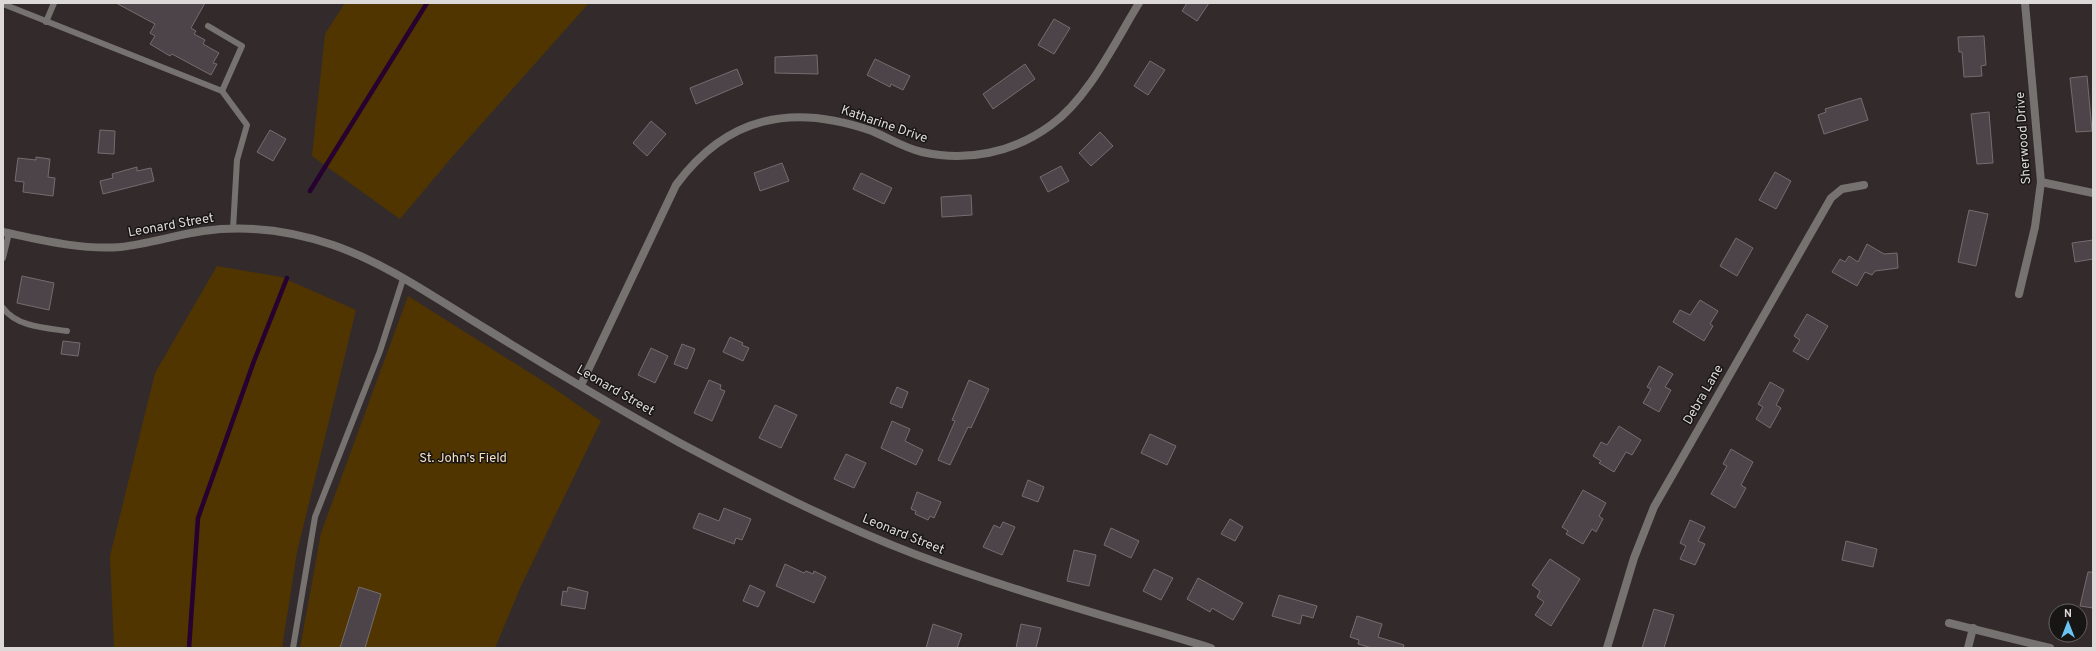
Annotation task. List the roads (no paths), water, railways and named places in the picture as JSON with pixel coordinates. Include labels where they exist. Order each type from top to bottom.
[{"type":"street","name":"Katharine Drive","points":[[581,385],[676,185],[700,157],[723,139],[742,128],[763,121],[785,117],[807,117],[852,125],[920,152],[944,156],[969,156],[992,153],[1013,147],[1052,125],[1083,94],[1139,3]]},
{"type":"street","name":"Sherwood Drive","points":[[2019,294],[2035,227],[2041,182],[2025,3]]},
{"type":"street","points":[[2041,182],[2093,193]]},
{"type":"street","name":"Debra Lane","points":[[1607,648],[1636,551],[1654,506],[1831,198],[1842,189],[1864,185]]},
{"type":"street","name":"Leonard Street","points":[[6,232],[60,243],[106,248],[152,242],[203,231],[233,229],[273,231],[318,241],[355,254],[403,279],[581,385],[717,462],[809,508],[878,539],[957,569],[1211,648]]},
{"type":"street","points":[[1949,623],[2050,648]]},
{"type":"street","points":[[1968,648],[1973,628]]},
{"type":"lane","points":[[46,22],[54,3]]},
{"type":"lane","points":[[3,4],[222,91],[247,125],[237,160],[233,229]]},
{"type":"lane","points":[[208,26],[242,46],[222,91]]},
{"type":"lane","points":[[3,258],[6,232]]},
{"type":"lane","points":[[293,648],[315,517],[380,351],[403,279]]},
{"type":"lane","points":[[3,308],[9,315],[21,322],[67,331]]},
{"type":"waterway","points":[[310,191],[427,3]]},
{"type":"waterway","points":[[189,648],[198,518],[254,361],[287,278]]},
{"type":"park label","name":"St. John's Field","points":[[463,459]]}]
